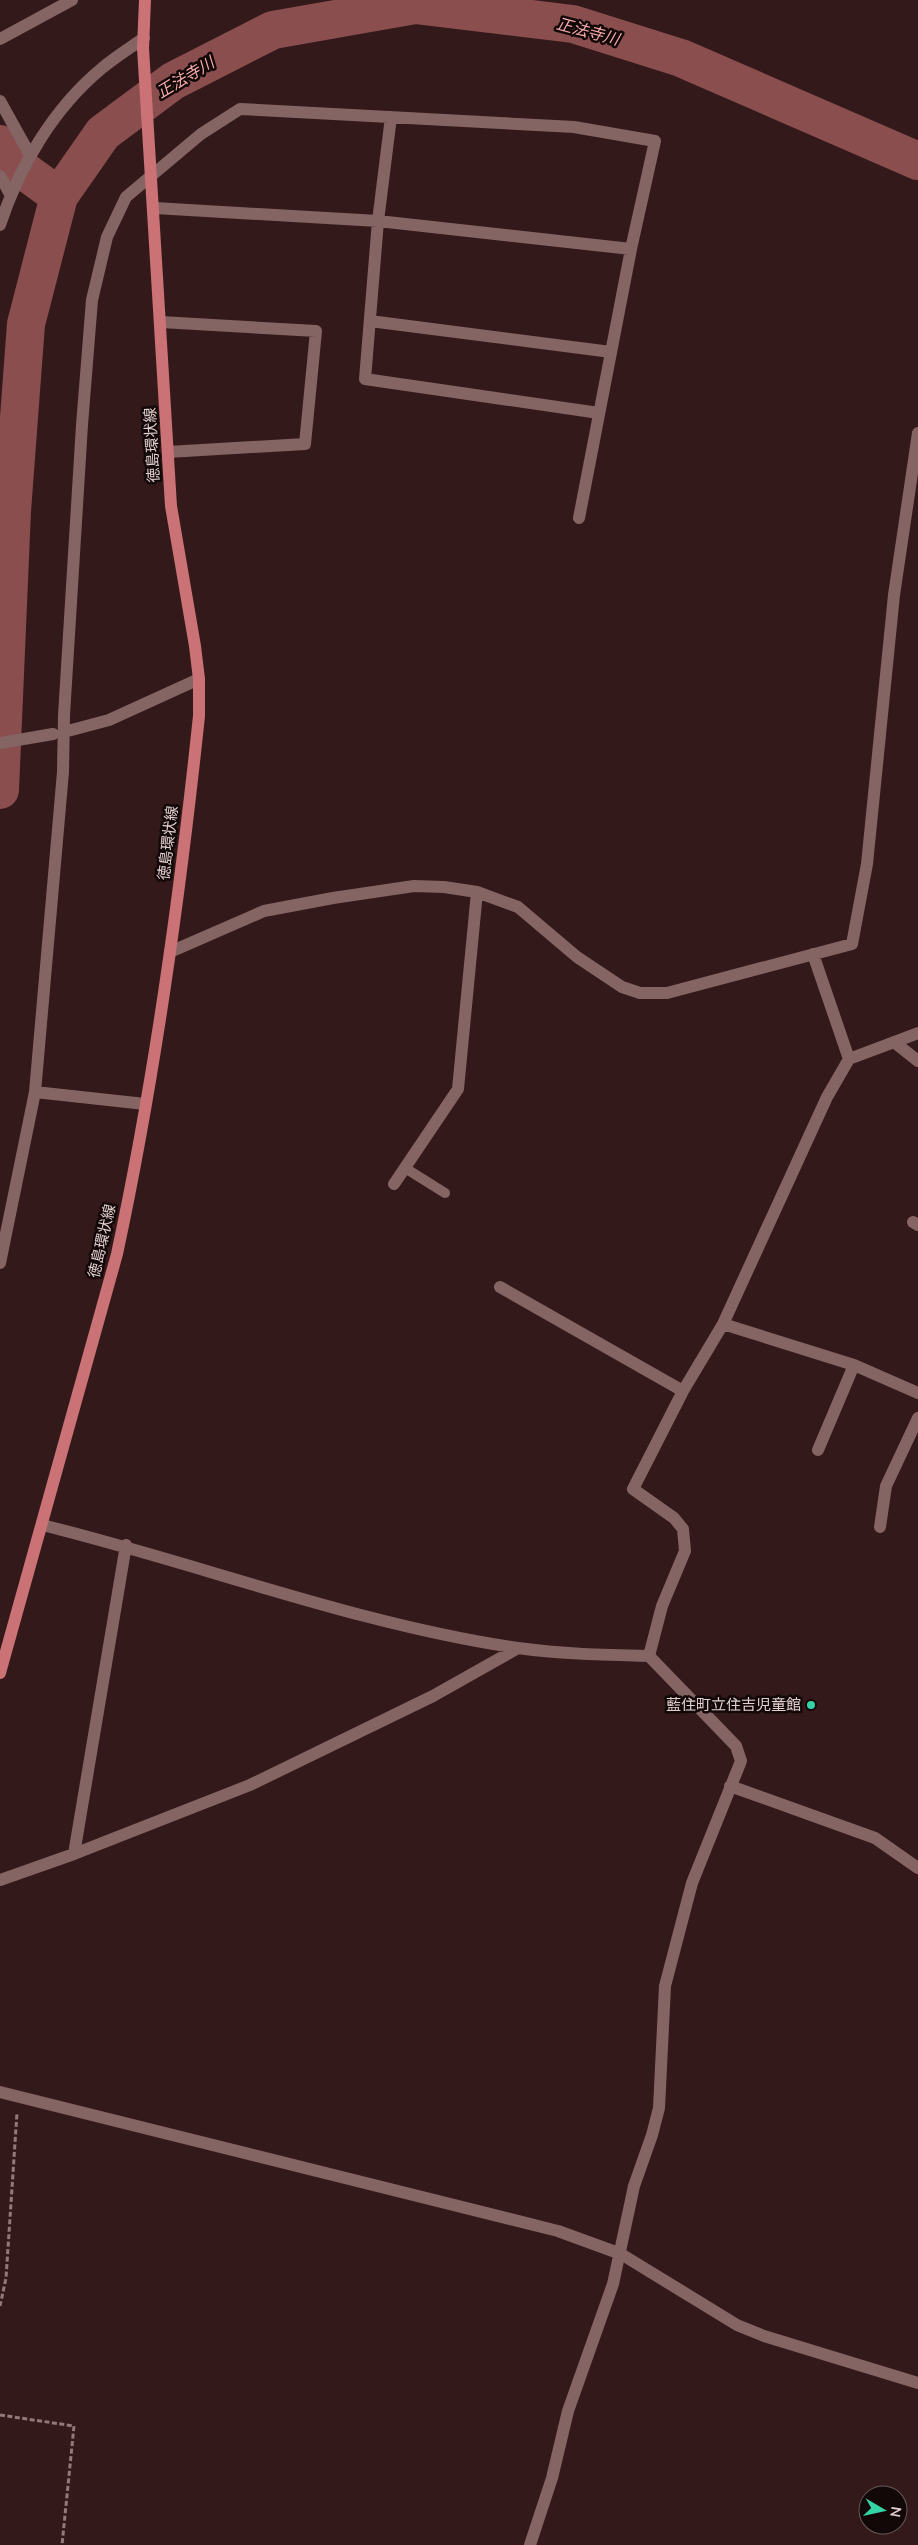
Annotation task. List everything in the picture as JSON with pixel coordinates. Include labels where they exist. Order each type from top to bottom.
[{"type":"main road","name":"徳島環状線","points":[[0,1673],[117,1254],[145,1104],[170,952],[198,726],[199,678],[171,506],[144,43],[145,0]]},
{"type":"street","points":[[0,39],[72,0]]},
{"type":"street","points":[[0,225],[13,189],[29,157],[66,106],[100,70],[144,43]]},
{"type":"street","points":[[0,101],[29,157]]},
{"type":"street","points":[[0,1263],[35,1092],[64,772],[59,733],[92,300],[107,237],[126,197],[201,134],[240,109],[574,127],[655,141],[631,249],[579,518]]},
{"type":"street","points":[[391,117],[378,221],[365,378],[599,413]]},
{"type":"street","points":[[0,176],[13,189]]},
{"type":"street","points":[[155,208],[378,221],[631,249]]},
{"type":"street","points":[[370,321],[611,352]]},
{"type":"street","points":[[161,322],[316,331],[304,444],[168,452]]},
{"type":"street","points":[[170,952],[264,911],[414,886],[444,887],[477,892],[518,907],[577,957],[622,987],[640,993],[666,993],[852,944],[867,864],[894,595],[918,433]]},
{"type":"street","points":[[0,743],[59,733],[110,720],[199,678]]},
{"type":"street","points":[[394,1184],[458,1089],[477,892]]},
{"type":"street","points":[[813,954],[849,1059]]},
{"type":"street","points":[[650,1656],[662,1606],[685,1551],[684,1529],[674,1518],[632,1490],[684,1391],[723,1324],[827,1097],[849,1059],[918,1033]]},
{"type":"street","points":[[894,1042],[918,1061]]},
{"type":"street","points":[[35,1092],[145,1104]]},
{"type":"street","points":[[500,1287],[684,1391]]},
{"type":"street","points":[[723,1324],[854,1365],[918,1393]]},
{"type":"street","points":[[818,1450],[854,1365]]},
{"type":"street","points":[[880,1527],[886,1486],[918,1418]]},
{"type":"street","points":[[42,1525],[126,1545],[312,1602],[439,1634],[518,1648],[577,1654],[650,1656],[736,1746],[741,1761],[692,1883],[665,1986],[659,2108],[652,2135],[634,2186],[621,2254],[613,2284],[568,2411],[552,2478],[530,2545]]},
{"type":"street","points":[[74,1854],[126,1545]]},
{"type":"street","points":[[0,1880],[74,1854],[250,1785],[433,1696],[518,1648]]},
{"type":"street","points":[[730,1786],[875,1838],[918,1868]]},
{"type":"street","points":[[0,2092],[558,2231],[621,2254],[737,2325],[764,2336],[918,2383]]},
{"type":"lane","points":[[405,1168],[445,1193]]},
{"type":"path","points":[[0,2306],[6,2278],[19,2096]]},
{"type":"path","points":[[0,2414],[74,2426],[62,2545]]},
{"type":"waterway","name":"正法寺川","points":[[0,790],[12,511],[26,324],[59,196],[103,133],[173,81],[273,30],[415,5],[573,24],[681,58],[918,161]]},
{"type":"waterway","points":[[0,144],[9,160],[59,196]]},
{"type":"place","name":"藍住町立住吉児童館","points":[[811,1705]]}]
